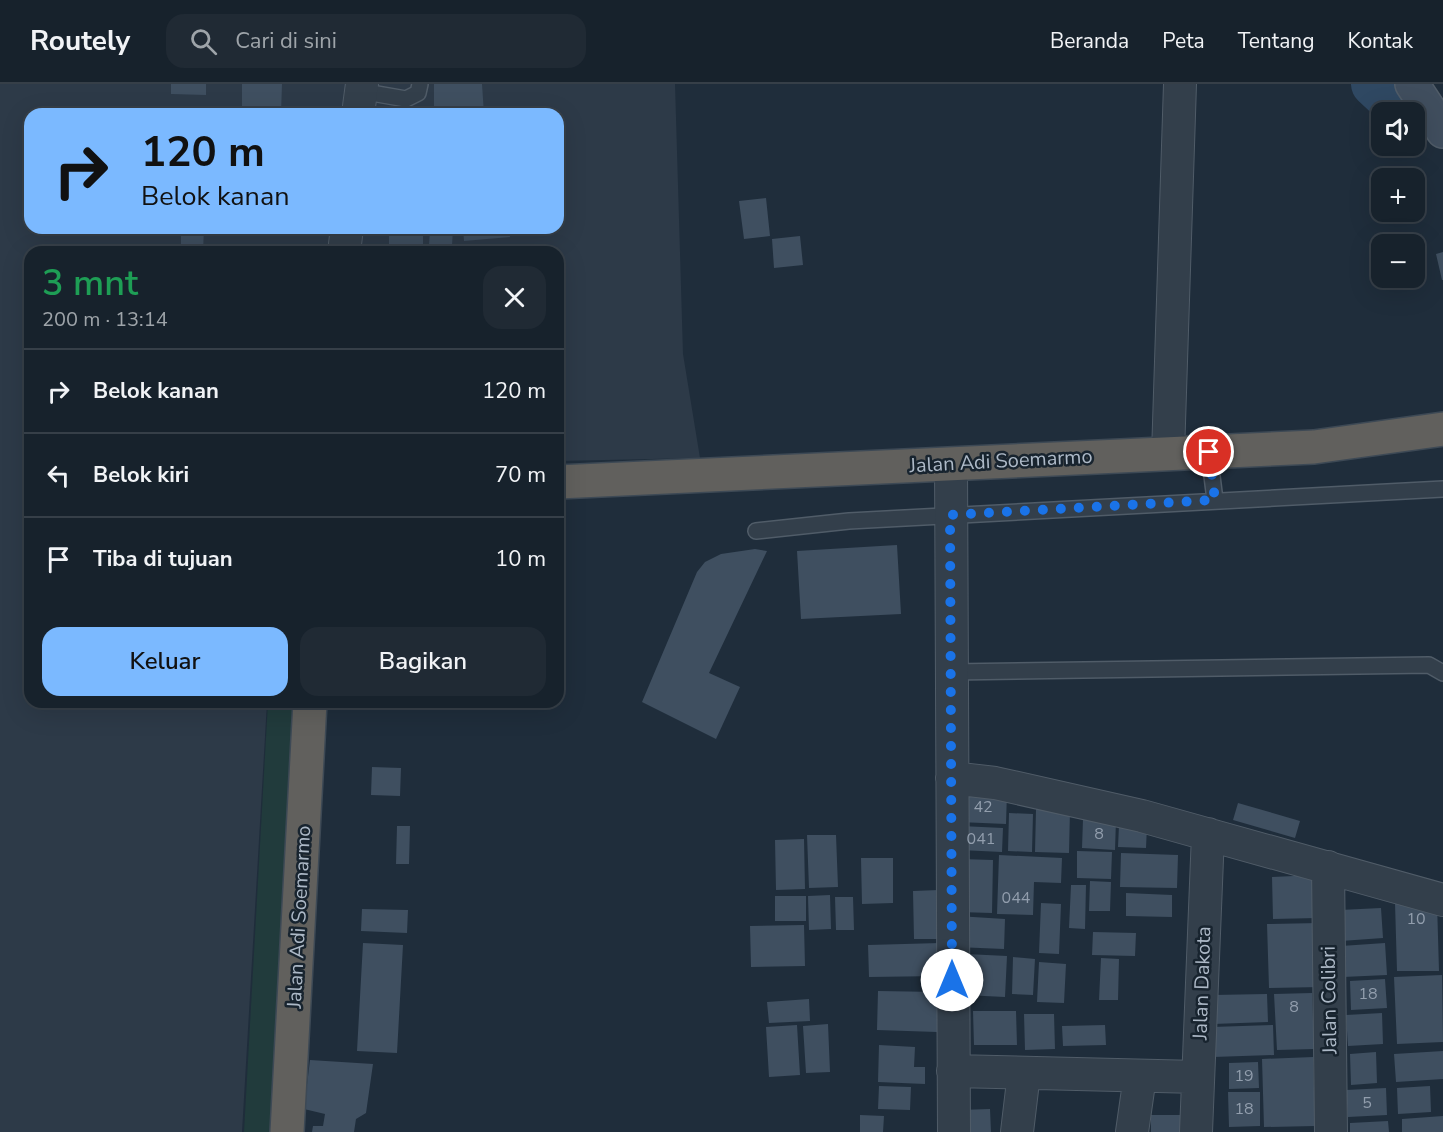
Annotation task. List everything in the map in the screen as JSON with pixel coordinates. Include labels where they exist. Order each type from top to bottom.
[{"type":"highway","name":"Jalan Adi Soemarmo","points":[[564,482],[1314,447],[1443,429]]},
{"type":"highway","name":"Jalan Adi Soemarmo","points":[[287,1132],[310,708]]},
{"type":"main road","points":[[1412,84],[1441,122]]},
{"type":"street","points":[[1168,454],[1180,84]]},
{"type":"street","points":[[951,464],[954,1132]]},
{"type":"street","points":[[952,778],[995,783],[1208,834],[1443,900]]},
{"type":"street","name":"Jalan Dakota","points":[[1196,1132],[1208,834]]},
{"type":"street","name":"Jalan Colibri","points":[[1328,867],[1331,1132]]},
{"type":"street","points":[[952,1071],[1198,1077]]},
{"type":"street","points":[[1017,1132],[1024,1073]]},
{"type":"street","points":[[1132,1132],[1140,1076]]},
{"type":"lane","points":[[360,96],[406,99],[418,93],[420,84]]},
{"type":"lane","points":[[1209,452],[1215,500]]},
{"type":"lane","points":[[756,531],[849,521],[1443,489]]},
{"type":"lane","points":[[951,672],[1429,664],[1443,673]]},
{"type":"shaded area","points":[[0,84],[675,84],[683,354],[700,458],[564,461],[564,246],[24,246],[24,708],[267,708],[242,1132],[0,1132]]},
{"type":"green space","points":[[268,708],[301,708],[276,1132],[244,1132]]},
{"type":"building","points":[[171,84],[206,84],[206,95],[171,94]]},
{"type":"building","points":[[242,84],[282,84],[281,108],[242,108]]},
{"type":"building","points":[[434,84],[482,84],[484,108],[434,108]]},
{"type":"building","points":[[766,198],[770,236],[744,239],[739,201]]},
{"type":"building","points":[[181,234],[204,234],[203,246],[181,246]]},
{"type":"building","points":[[389,234],[423,234],[423,246],[389,246]]},
{"type":"building","points":[[430,234],[453,234],[452,246],[429,246]]},
{"type":"building","points":[[463,234],[510,234],[510,237],[464,241]]},
{"type":"building","points":[[800,236],[803,265],[774,268],[772,239]]},
{"type":"building","points":[[1443,252],[1443,280],[1442,280],[1436,254]]},
{"type":"building","points":[[897,545],[901,614],[801,619],[797,551]]},
{"type":"building","points":[[755,549],[767,551],[709,673],[740,687],[716,739],[642,702],[697,572],[705,562],[721,554]]},
{"type":"building","points":[[372,767],[401,768],[400,796],[371,795]]},
{"type":"building","points":[[961,790],[1007,792],[1006,824],[959,822]]},
{"type":"building","points":[[1238,803],[1300,821],[1295,838],[1233,820]]},
{"type":"building","points":[[1036,809],[1070,810],[1069,853],[1035,852]]},
{"type":"building","points":[[1009,813],[1033,814],[1032,852],[1008,851]]},
{"type":"building","points":[[1083,819],[1116,820],[1115,850],[1082,848]]},
{"type":"building","points":[[1119,825],[1147,826],[1146,848],[1118,847]]},
{"type":"building","points":[[397,826],[410,826],[409,864],[396,864]]},
{"type":"building","points":[[961,826],[1003,828],[1002,852],[960,850]]},
{"type":"building","points":[[807,835],[836,835],[838,887],[809,888]]},
{"type":"building","points":[[804,839],[805,889],[776,890],[775,840]]},
{"type":"building","points":[[1077,851],[1112,852],[1111,879],[1077,878]]},
{"type":"building","points":[[1121,853],[1178,855],[1177,888],[1120,887]]},
{"type":"building","points":[[999,855],[1062,858],[1061,883],[1034,882],[1033,915],[997,914]]},
{"type":"building","points":[[861,858],[893,858],[893,903],[862,904]]},
{"type":"building","points":[[960,859],[993,860],[992,913],[958,912]]},
{"type":"building","points":[[1316,875],[1317,918],[1273,919],[1272,877]]},
{"type":"building","points":[[1090,881],[1111,882],[1110,911],[1089,911]]},
{"type":"building","points":[[1071,885],[1086,885],[1085,929],[1069,928]]},
{"type":"building","points":[[939,890],[940,939],[914,939],[913,891]]},
{"type":"building","points":[[1126,893],[1172,895],[1172,917],[1126,916]]},
{"type":"building","points":[[830,895],[831,929],[809,930],[808,896]]},
{"type":"building","points":[[775,896],[806,896],[806,921],[775,921]]},
{"type":"building","points":[[835,897],[853,897],[854,930],[836,930]]},
{"type":"building","points":[[1437,902],[1439,971],[1397,971],[1395,903]]},
{"type":"building","points":[[1041,903],[1061,904],[1059,954],[1039,953]]},
{"type":"building","points":[[1381,908],[1383,938],[1341,941],[1340,910]]},
{"type":"building","points":[[362,909],[408,910],[407,933],[361,931]]},
{"type":"building","points":[[957,916],[1005,919],[1004,949],[956,947]]},
{"type":"building","points":[[1319,923],[1321,987],[1269,988],[1267,924]]},
{"type":"building","points":[[804,925],[805,966],[751,967],[750,926]]},
{"type":"building","points":[[1093,932],[1136,933],[1135,956],[1092,955]]},
{"type":"building","points":[[363,943],[403,945],[397,1053],[357,1051]]},
{"type":"building","points":[[940,943],[941,976],[869,977],[868,945]]},
{"type":"building","points":[[1385,943],[1387,975],[1343,977],[1341,946]]},
{"type":"building","points":[[966,954],[1007,956],[1005,997],[964,995]]},
{"type":"building","points":[[1013,957],[1035,959],[1033,995],[1012,994]]},
{"type":"building","points":[[1101,958],[1119,959],[1118,1000],[1099,1000]]},
{"type":"building","points":[[1039,962],[1066,964],[1064,1003],[1037,1002]]},
{"type":"building","points":[[1442,975],[1443,1042],[1397,1044],[1394,977]]},
{"type":"building","points":[[1385,979],[1387,1008],[1351,1010],[1350,981]]},
{"type":"building","points":[[878,991],[938,992],[937,1032],[877,1030]]},
{"type":"building","points":[[1312,993],[1314,1049],[1277,1050],[1274,994]]},
{"type":"building","points":[[1267,994],[1268,1022],[1213,1024],[1213,995]]},
{"type":"building","points":[[809,999],[810,1021],[769,1023],[767,1002]]},
{"type":"building","points":[[973,1011],[1016,1011],[1017,1045],[974,1045]]},
{"type":"building","points":[[1382,1013],[1383,1044],[1348,1046],[1346,1015]]},
{"type":"building","points":[[1024,1014],[1054,1014],[1055,1049],[1025,1050]]},
{"type":"building","points":[[828,1024],[830,1072],[806,1073],[803,1026]]},
{"type":"building","points":[[797,1025],[800,1075],[769,1077],[766,1027]]},
{"type":"building","points":[[1105,1025],[1106,1045],[1063,1046],[1062,1026]]},
{"type":"building","points":[[1273,1025],[1274,1055],[1213,1057],[1212,1027]]},
{"type":"building","points":[[879,1045],[915,1047],[914,1067],[925,1067],[925,1084],[878,1082]]},
{"type":"building","points":[[1443,1051],[1443,1079],[1396,1082],[1394,1054]]},
{"type":"building","points":[[1376,1052],[1377,1083],[1351,1085],[1350,1054]]},
{"type":"building","points":[[1313,1057],[1315,1126],[1264,1127],[1262,1059]]},
{"type":"building","points":[[310,1060],[373,1064],[366,1113],[356,1119],[354,1132],[312,1132],[313,1126],[323,1126],[325,1114],[304,1109]]},
{"type":"building","points":[[1258,1062],[1259,1088],[1229,1089],[1229,1063]]},
{"type":"building","points":[[879,1086],[911,1087],[910,1110],[878,1109]]},
{"type":"building","points":[[1430,1086],[1431,1112],[1398,1114],[1397,1088]]},
{"type":"building","points":[[1386,1088],[1387,1115],[1348,1117],[1346,1090]]},
{"type":"building","points":[[1228,1092],[1260,1092],[1260,1126],[1229,1127]]},
{"type":"building","points":[[990,1109],[991,1132],[961,1132],[960,1110]]},
{"type":"building","points":[[860,1115],[884,1116],[883,1132],[860,1132]]},
{"type":"building","points":[[1151,1115],[1182,1115],[1182,1132],[1151,1132]]},
{"type":"building","points":[[1443,1116],[1443,1132],[1402,1132],[1402,1119]]},
{"type":"building","points":[[1388,1121],[1389,1132],[1350,1132],[1350,1123]]},
{"type":"waterway","points":[[1374,84],[1393,102]]},
{"type":"route","points":[[952,980],[950,515],[1215,500],[1209,452]]}]
